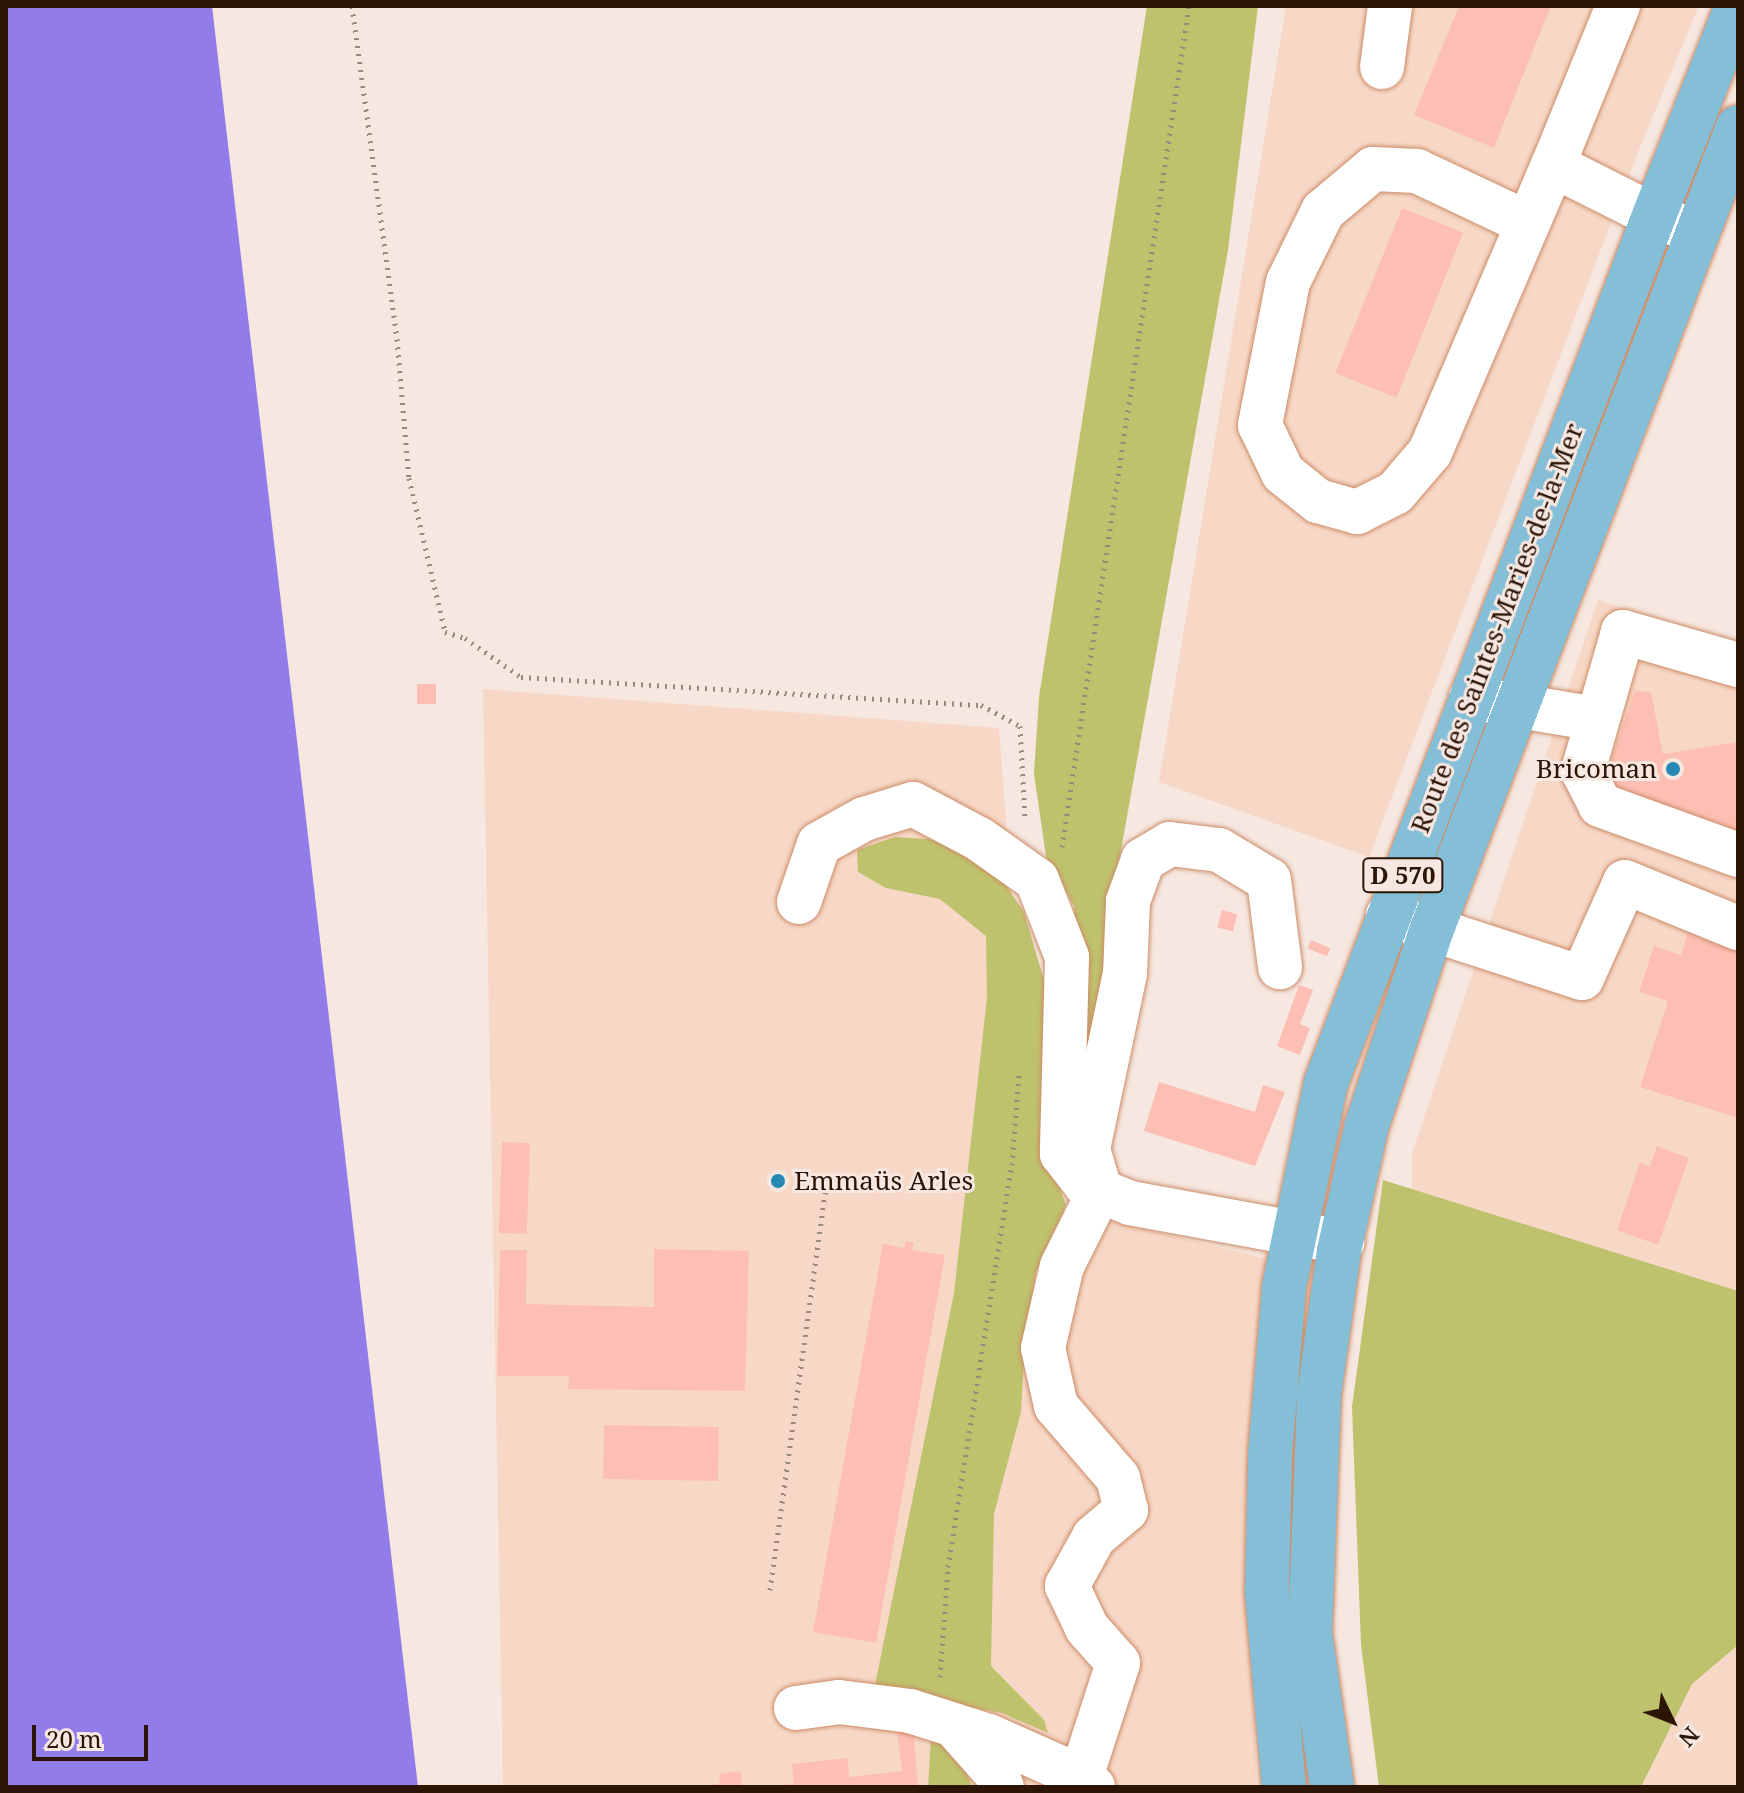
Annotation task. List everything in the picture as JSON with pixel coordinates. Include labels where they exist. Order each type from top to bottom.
[{"type":"main road","name":"Route des Saintes-Maries-de-la-Mer","points":[[1284,1787],[1267,1591],[1270,1470],[1284,1287],[1326,1083],[1654,216],[1737,6]]},
{"type":"main road","name":"Route des Saintes-Maries-de-la-Mer","points":[[1332,1787],[1310,1632],[1319,1395],[1342,1242],[1366,1128],[1432,929],[1738,127]]},
{"type":"lane","points":[[1382,67],[1390,6]]},
{"type":"lane","points":[[1527,223],[1417,171],[1373,169],[1323,211],[1288,282],[1260,425],[1283,473],[1318,501],[1357,512],[1395,493],[1430,452],[1553,165],[1618,6]]},
{"type":"lane","points":[[1553,165],[1654,216],[1696,232]]},
{"type":"lane","points":[[1738,665],[1623,632],[1583,771],[1600,805],[1738,855]]},
{"type":"lane","points":[[1471,698],[1597,719]]},
{"type":"lane","points":[[799,902],[819,844],[864,819],[913,804],[979,839],[1037,880],[1067,957],[1062,1154],[1086,1185],[1130,1203],[1342,1242]]},
{"type":"lane","points":[[796,1708],[839,1702],[910,1711],[989,1736],[1087,1782],[1118,1663],[1087,1628],[1067,1586],[1094,1537],[1126,1510],[1118,1478],[1056,1406],[1043,1348],[1062,1266],[1100,1190],[1088,1149],[1125,974],[1128,901],[1143,860],[1170,844],[1219,850],[1269,880],[1280,967]]},
{"type":"lane","points":[[1388,915],[1582,978],[1625,882],[1738,928]]},
{"type":"lane","points":[[956,1728],[996,1773],[1002,1787]]},
{"type":"path","points":[[352,6],[397,339],[409,478],[445,632],[465,638],[521,677],[981,705],[1020,726],[1020,776],[1031,876]]},
{"type":"path","points":[[1065,827],[1189,6]]},
{"type":"path","points":[[939,1672],[948,1567],[1012,1165]]},
{"type":"path","points":[[770,1590],[826,1185]]},
{"type":"shaded area","points":[[6,6],[212,6],[418,1787],[6,1787]]},
{"type":"shaded area","points":[[1286,6],[1699,6],[1640,147],[1369,857],[1159,782]]},
{"type":"shaded area","points":[[1598,600],[1738,646],[1738,1787],[1419,1787],[1412,1153]]},
{"type":"shaded area","points":[[483,689],[999,728],[1035,1202],[1268,1259],[1250,1612],[1257,1787],[503,1787]]},
{"type":"green space","points":[[1147,6],[1258,6],[1228,250],[1118,867],[1114,966],[1079,1128],[1074,906],[1046,856],[1034,774],[1039,697]]},
{"type":"green space","points":[[895,837],[942,840],[994,868],[1024,912],[1046,987],[1046,1150],[1066,1205],[1036,1272],[1025,1342],[1021,1412],[994,1514],[991,1666],[1044,1720],[1048,1733],[1002,1713],[874,1690],[954,1293],[987,998],[986,936],[940,899],[886,888],[858,872],[857,850]]},
{"type":"green space","points":[[1383,1180],[1738,1291],[1738,1645],[1692,1684],[1641,1787],[1379,1787],[1361,1645],[1352,1407]]},
{"type":"green space","points":[[931,1738],[959,1751],[972,1787],[928,1787]]},
{"type":"building","points":[[1459,6],[1551,6],[1494,148],[1414,115]]},
{"type":"building","points":[[1402,208],[1463,233],[1397,398],[1335,373]]},
{"type":"building","points":[[417,684],[436,684],[436,704],[417,704]]},
{"type":"building","name":"Bricoman","points":[[1635,691],[1651,692],[1663,754],[1738,742],[1738,835],[1602,785]]},
{"type":"building","points":[[1222,910],[1237,914],[1233,932],[1217,927]]},
{"type":"building","points":[[1688,932],[1738,947],[1738,1118],[1640,1087],[1668,1001],[1639,992],[1654,946],[1681,955]]},
{"type":"building","points":[[1311,940],[1330,948],[1327,956],[1307,948]]},
{"type":"building","points":[[1299,985],[1313,990],[1300,1024],[1310,1028],[1300,1055],[1277,1046]]},
{"type":"building","points":[[1159,1082],[1255,1112],[1263,1085],[1285,1092],[1255,1166],[1144,1131]]},
{"type":"building","points":[[502,1142],[530,1143],[527,1234],[499,1233]]},
{"type":"building","points":[[1657,1146],[1689,1158],[1658,1245],[1617,1230],[1640,1162],[1650,1166]]},
{"type":"building","points":[[906,1241],[914,1243],[912,1250],[945,1255],[876,1643],[813,1632],[883,1244],[904,1248]]},
{"type":"building","points":[[654,1249],[749,1251],[745,1391],[568,1389],[569,1376],[497,1376],[500,1250],[527,1250],[526,1304],[654,1307]]},
{"type":"building","points":[[604,1425],[719,1427],[718,1481],[603,1479]]},
{"type":"building","points":[[897,1731],[914,1734],[918,1787],[774,1787],[794,1783],[792,1764],[848,1758],[849,1777],[902,1771]]},
{"type":"building","points":[[741,1771],[742,1787],[704,1787],[720,1783],[719,1774]]},
{"type":"place","name":"Bricoman","points":[[1673,769]]},
{"type":"place","name":"Emmaüs Arles","points":[[778,1181]]}]
